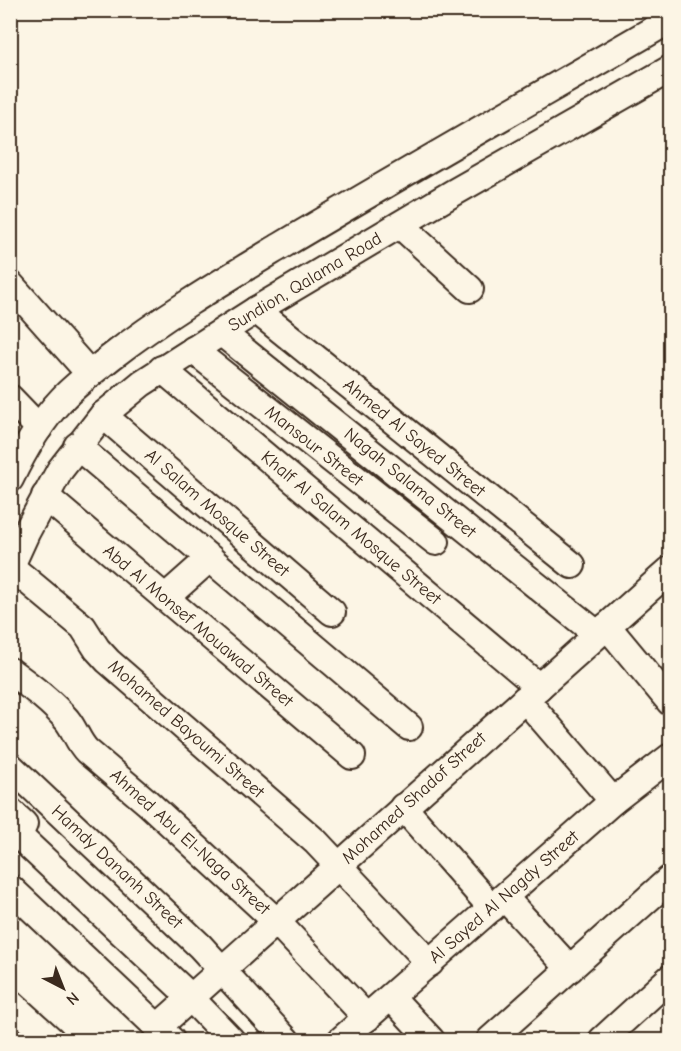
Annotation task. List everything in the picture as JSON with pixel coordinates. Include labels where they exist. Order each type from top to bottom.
[{"type":"street","points":[[10,479],[39,428],[62,399],[135,339],[219,284],[414,166],[670,20]]},
{"type":"street","name":"Sundion, Qalama Road","points":[[11,568],[45,496],[77,446],[103,415],[142,383],[256,310],[670,69]]},
{"type":"street","points":[[400,225],[470,289]]},
{"type":"street","points":[[10,284],[90,374]]},
{"type":"street","name":"Ahmed Al Sayed Street","points":[[256,310],[572,565]]},
{"type":"street","name":"Nagah Salama Street","points":[[222,333],[602,630],[670,702]]},
{"type":"street","name":"Mansour Street","points":[[193,350],[436,542]]},
{"type":"street","name":"Khalf Al Salam Mosque Street","points":[[162,369],[532,693],[613,801]]},
{"type":"street","points":[[10,398],[39,428]]},
{"type":"street","name":"Al Salam Mosque Street","points":[[103,415],[332,612]]},
{"type":"street","points":[[77,446],[409,727]]},
{"type":"street","name":"Abd Al Monsef Mouawad Street","points":[[45,496],[352,756]]},
{"type":"street","points":[[165,598],[210,558]]},
{"type":"street","name":"Mohamed Bayoumi Street","points":[[11,568],[83,627],[108,662],[300,828],[430,963]]},
{"type":"street","name":"Mohamed Shadof Street","points":[[165,1034],[191,998],[221,970],[670,570]]},
{"type":"street","name":"Ahmed Abu El-Naga Street","points":[[10,671],[61,714],[87,751],[147,802],[277,922],[367,1018]]},
{"type":"street","name":"Al Sayed Al Nagdy Street","points":[[341,1041],[613,801],[670,757]]},
{"type":"street","name":"Hamdy Dananh Street","points":[[10,766],[169,916],[286,1041]]},
{"type":"street","points":[[403,807],[499,903],[570,969]]},
{"type":"street","points":[[10,811],[24,824],[19,837],[191,998],[231,1041]]},
{"type":"street","points":[[490,1041],[670,879]]},
{"type":"street","points":[[10,888],[165,1034]]},
{"type":"street","points":[[602,1041],[670,978]]},
{"type":"street","points":[[391,997],[429,1040]]},
{"type":"street","points":[[10,1004],[51,1041]]}]
